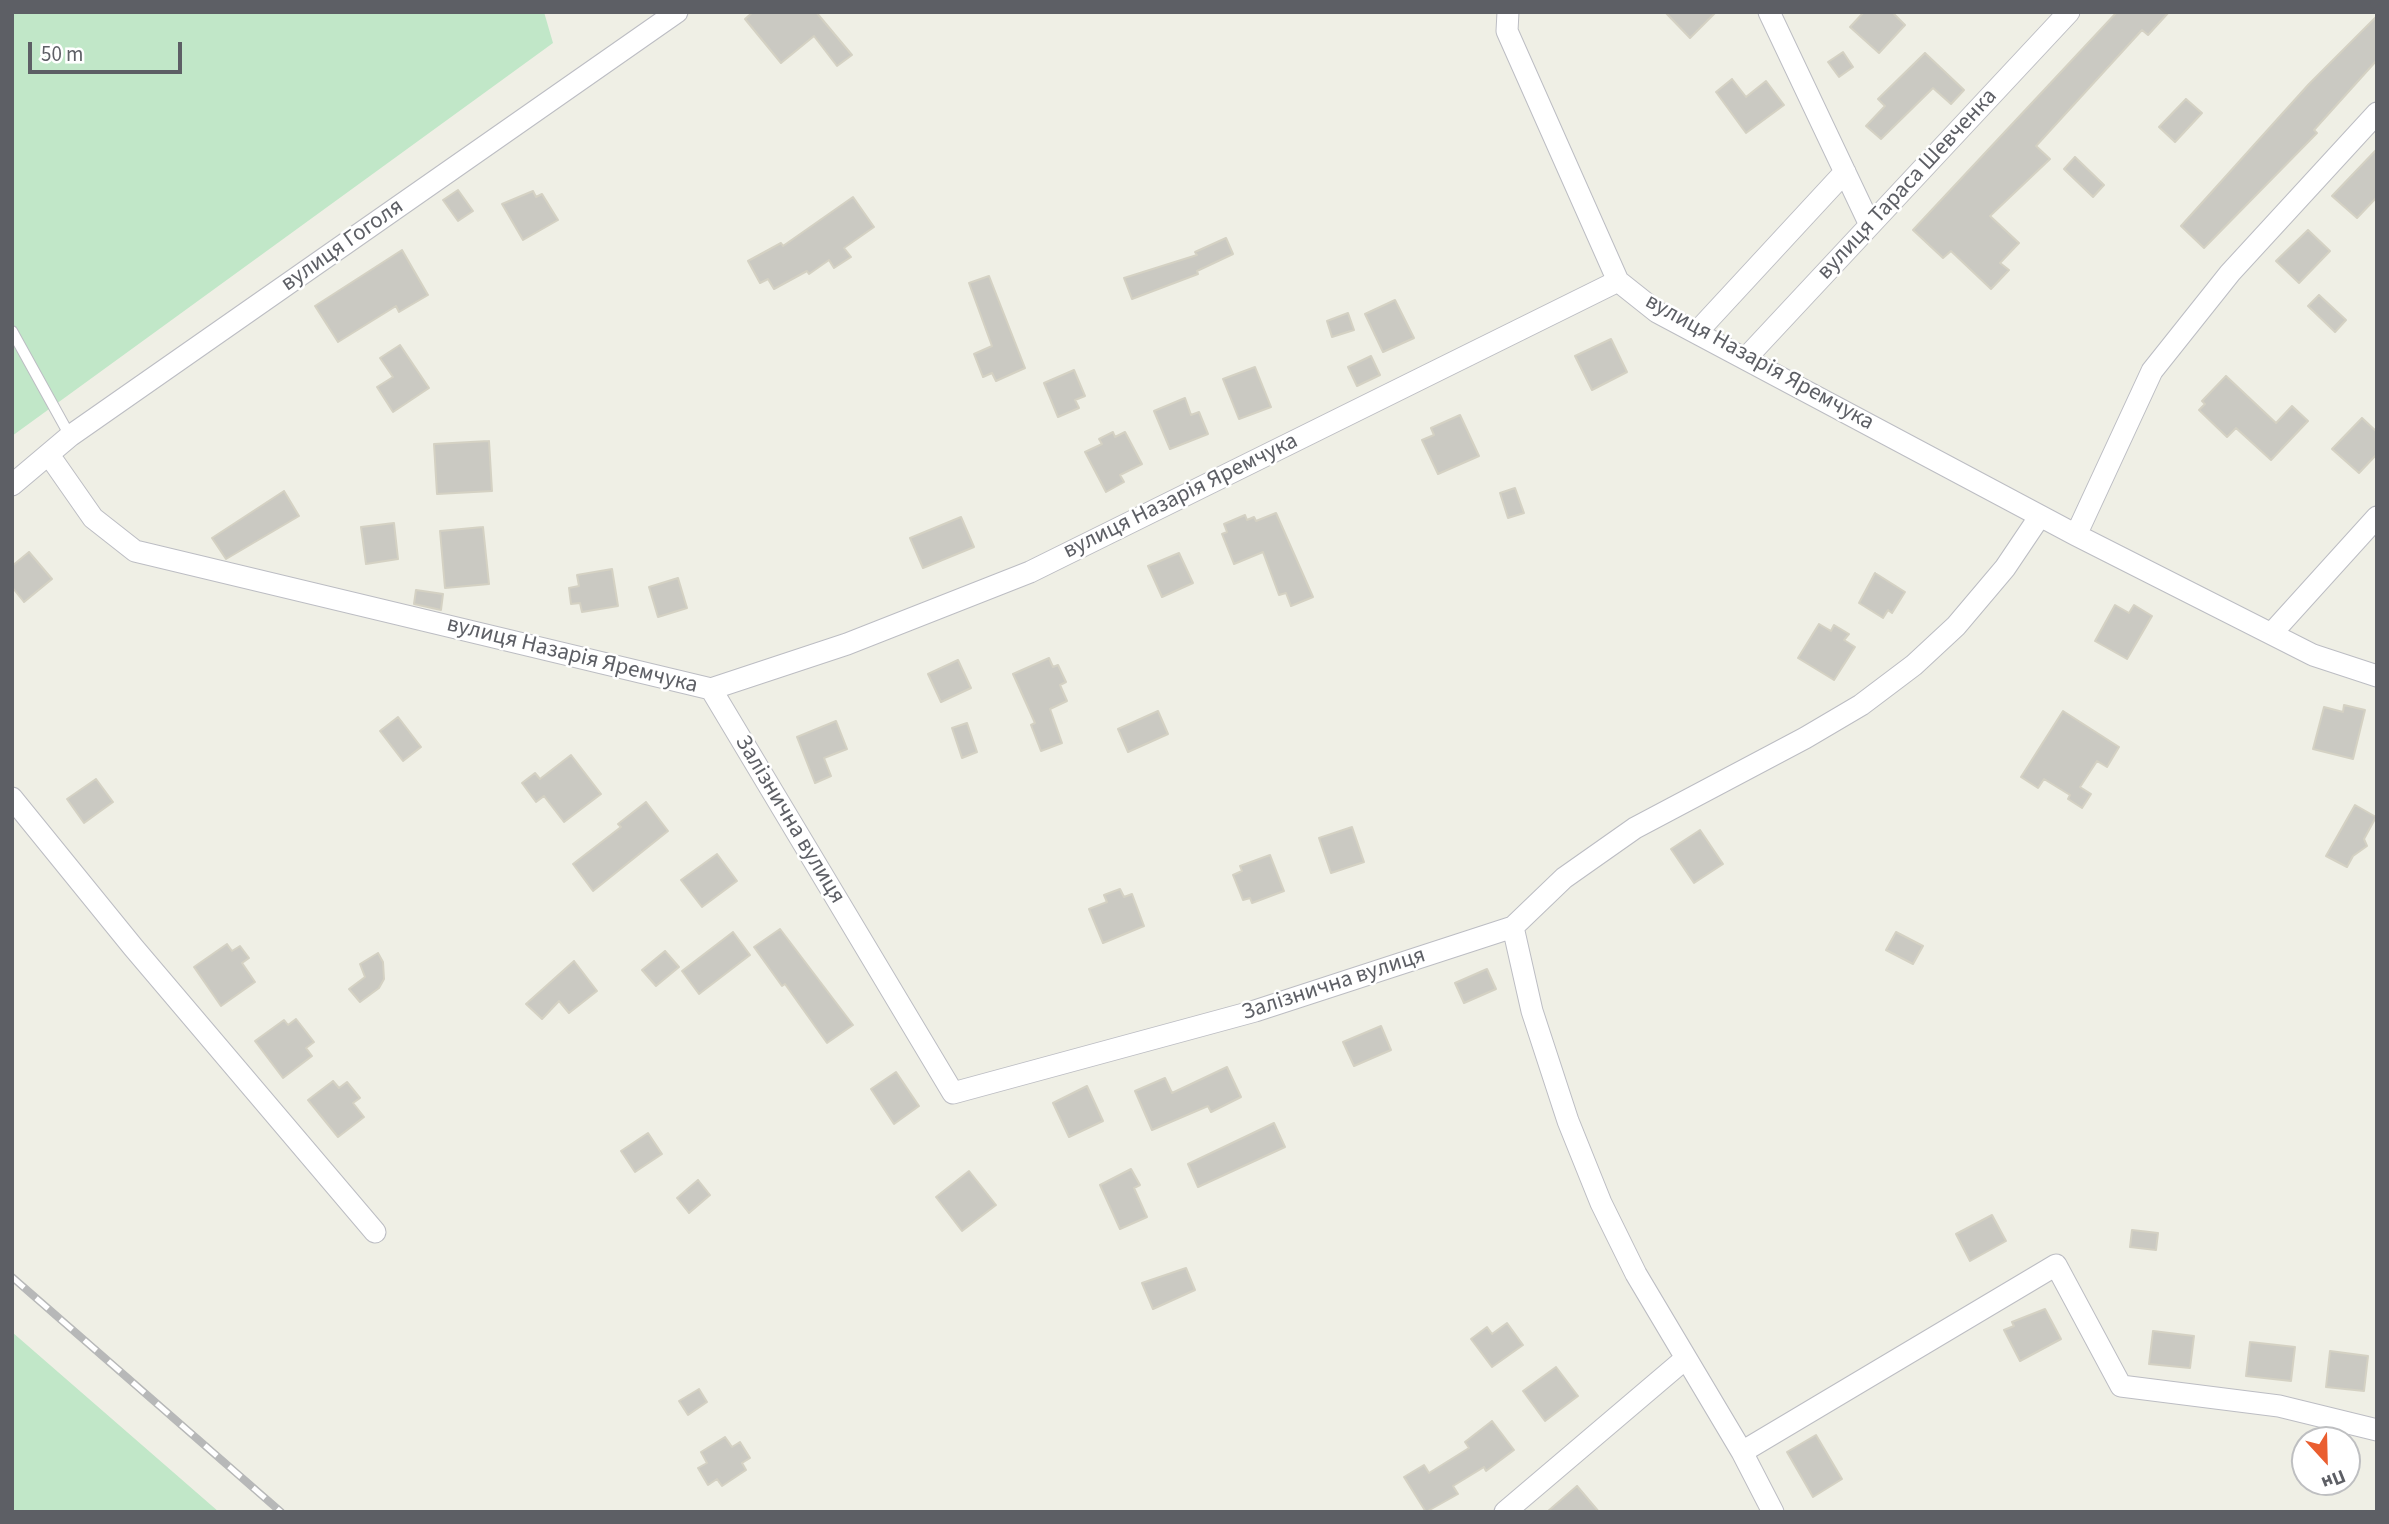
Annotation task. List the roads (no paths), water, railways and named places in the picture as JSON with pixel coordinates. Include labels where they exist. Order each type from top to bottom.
[{"type":"street","name":"вулиця Гоголя","points":[[12,485],[70,436],[677,12]]},
{"type":"street","points":[[1508,12],[1507,32],[1618,281]]},
{"type":"street","points":[[1769,12],[1870,225]]},
{"type":"street","name":"вулиця Тараса Шевченка","points":[[1746,358],[2069,12]]},
{"type":"street","points":[[2076,535],[2152,371],[2230,273],[2377,113]]},
{"type":"street","points":[[1697,332],[1845,172]]},
{"type":"street","name":"вулиця Назарія Яремчука","points":[[49,455],[93,518],[135,551],[711,689],[847,645],[1030,572],[1618,281],[1657,312],[2076,535],[2313,655],[2377,676]]},
{"type":"street","name":"Залізнична вулиця","points":[[711,689],[954,1093],[1255,1011],[1513,927],[1564,878],[1635,828],[1861,705],[1914,666],[1956,626],[1997,578],[2040,516]]},
{"type":"street","points":[[2272,633],[2377,517]]},
{"type":"street","points":[[12,798],[133,947],[374,1232]]},
{"type":"street","points":[[1513,927],[1532,1012],[1568,1121],[1601,1203],[1630,1262],[1742,1452],[1773,1512]]},
{"type":"street","points":[[1742,1452],[2056,1265],[2121,1386],[2279,1406],[2377,1430]]},
{"type":"street","points":[[1505,1512],[1685,1359]]},
{"type":"lane","points":[[12,331],[70,436]]},
{"type":"railway","points":[[12,1277],[281,1512]]}]
